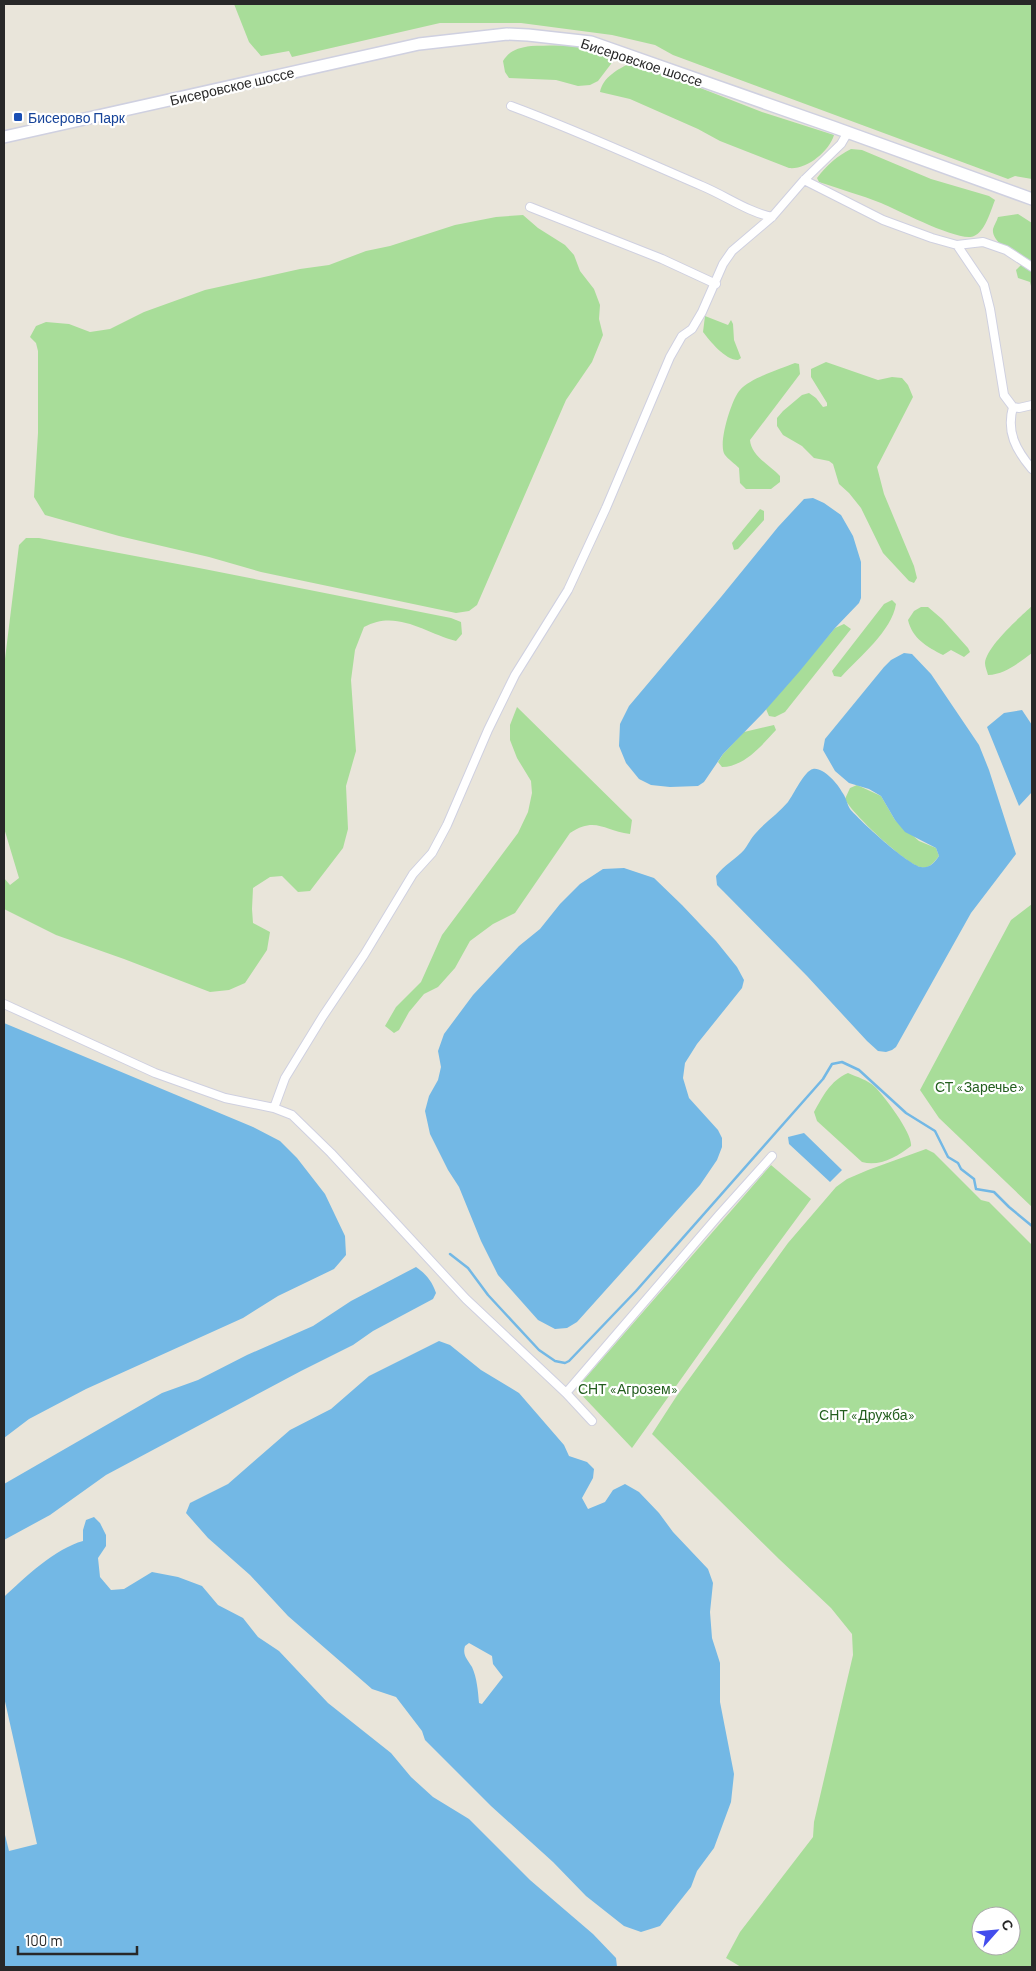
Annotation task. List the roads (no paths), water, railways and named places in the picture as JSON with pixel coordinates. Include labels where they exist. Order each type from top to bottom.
[{"type":"main road","name":"Бисеровское шоссе","points":[[4,137],[419,44],[507,34],[549,36],[591,42],[1032,199]]},
{"type":"street","points":[[511,106],[575,130],[717,192],[760,215],[772,218]]},
{"type":"street","points":[[274,1108],[286,1078],[323,1016],[364,955],[413,874],[432,853],[514,675],[568,590],[606,508],[670,357],[682,336],[692,328],[702,312],[716,284],[723,264],[732,251],[772,218],[804,180],[841,144],[848,132]]},
{"type":"street","points":[[804,180],[884,220],[957,245],[983,242],[1006,250],[1032,267]]},
{"type":"street","points":[[530,207],[662,259],[716,284]]},
{"type":"street","points":[[957,245],[984,285],[990,309],[1004,395],[1013,407],[1019,408],[1032,405]]},
{"type":"street","points":[[1013,407],[1010,426],[1011,435],[1018,451],[1032,469]]},
{"type":"street","points":[[4,1004],[155,1073],[225,1098],[274,1108],[292,1115],[306,1127],[466,1299],[592,1421]]},
{"type":"street","points":[[566,1394],[772,1156]]},
{"type":"water","points":[[813,498],[841,515],[853,536],[861,562],[861,598],[859,603],[835,628],[763,713],[723,754],[704,782],[698,786],[670,787],[651,785],[639,779],[626,763],[619,746],[620,724],[629,706],[778,527],[804,499]]},
{"type":"water","points":[[904,653],[912,654],[931,674],[979,745],[1016,854],[971,913],[896,1047],[886,1052],[878,1051],[867,1041],[807,976],[717,885],[716,876],[741,853],[759,830],[784,806],[806,774],[813,769],[817,769],[830,777],[845,796],[850,809],[855,815],[906,859],[921,867],[929,866],[936,861],[939,856],[936,848],[905,832],[895,820],[881,796],[869,789],[849,783],[835,771],[823,750],[825,739],[884,667],[891,660]]},
{"type":"water","points":[[1022,710],[1032,725],[1032,792],[1019,806],[987,727],[1004,713]]},
{"type":"water","points":[[624,868],[654,878],[716,941],[737,967],[744,980],[742,988],[697,1044],[685,1063],[683,1078],[689,1098],[718,1130],[722,1138],[722,1147],[717,1160],[700,1185],[577,1322],[567,1328],[555,1329],[538,1320],[498,1275],[481,1241],[459,1187],[430,1134],[425,1111],[429,1096],[438,1080],[441,1067],[438,1051],[444,1034],[473,995],[519,946],[540,929],[560,904],[580,884],[603,869]]},
{"type":"water","points":[[4,1023],[253,1127],[280,1141],[297,1158],[325,1194],[345,1236],[346,1255],[334,1269],[278,1296],[243,1318],[86,1389],[29,1419],[4,1438]]},
{"type":"water","points":[[804,1133],[842,1170],[830,1182],[789,1144],[788,1137]]},
{"type":"water","points":[[416,1267],[426,1275],[433,1285],[436,1293],[433,1299],[373,1331],[353,1345],[106,1475],[50,1515],[4,1540],[4,1484],[162,1393],[198,1380],[247,1355],[313,1326],[351,1301]]},
{"type":"water","points":[[439,1341],[450,1345],[481,1370],[519,1393],[564,1445],[569,1456],[587,1462],[594,1469],[593,1478],[582,1498],[588,1509],[605,1502],[613,1490],[625,1484],[639,1492],[708,1569],[713,1583],[710,1612],[712,1638],[720,1663],[720,1702],[734,1774],[731,1802],[714,1848],[697,1871],[691,1887],[660,1926],[641,1932],[624,1926],[586,1896],[425,1740],[422,1731],[396,1697],[372,1689],[288,1616],[250,1575],[208,1538],[186,1513],[190,1503],[228,1484],[290,1430],[331,1409],[369,1376]],"holes":[[[469,1643],[492,1656],[493,1664],[503,1677],[482,1704],[479,1703],[474,1671],[467,1660],[464,1649]]]},
{"type":"water","points":[[94,1517],[100,1523],[106,1535],[106,1546],[98,1558],[100,1577],[111,1590],[124,1589],[152,1572],[178,1577],[202,1586],[218,1605],[243,1618],[258,1637],[279,1651],[328,1703],[391,1753],[411,1777],[433,1797],[469,1819],[530,1880],[593,1934],[616,1958],[617,1967],[4,1967],[4,1831],[9,1851],[37,1844],[4,1697],[4,1597],[51,1557],[83,1541],[83,1530],[86,1520]]},
{"type":"waterway","points":[[450,1254],[468,1268],[488,1295],[539,1350],[555,1361],[565,1363],[636,1291],[823,1079],[832,1064],[842,1062],[859,1070],[906,1113],[935,1131],[948,1157],[958,1163],[961,1169],[974,1179],[976,1189],[994,1192],[1032,1226]]},
{"type":"place","name":"Бисерово Парк","points":[[18,117]]},
{"type":"park label","name":"СТ «Заречье»","points":[[980,1086]]},
{"type":"park label","name":"СНТ «Агрозем»","points":[[628,1388]]},
{"type":"park label","name":"СНТ «Дружба»","points":[[867,1414]]}]
